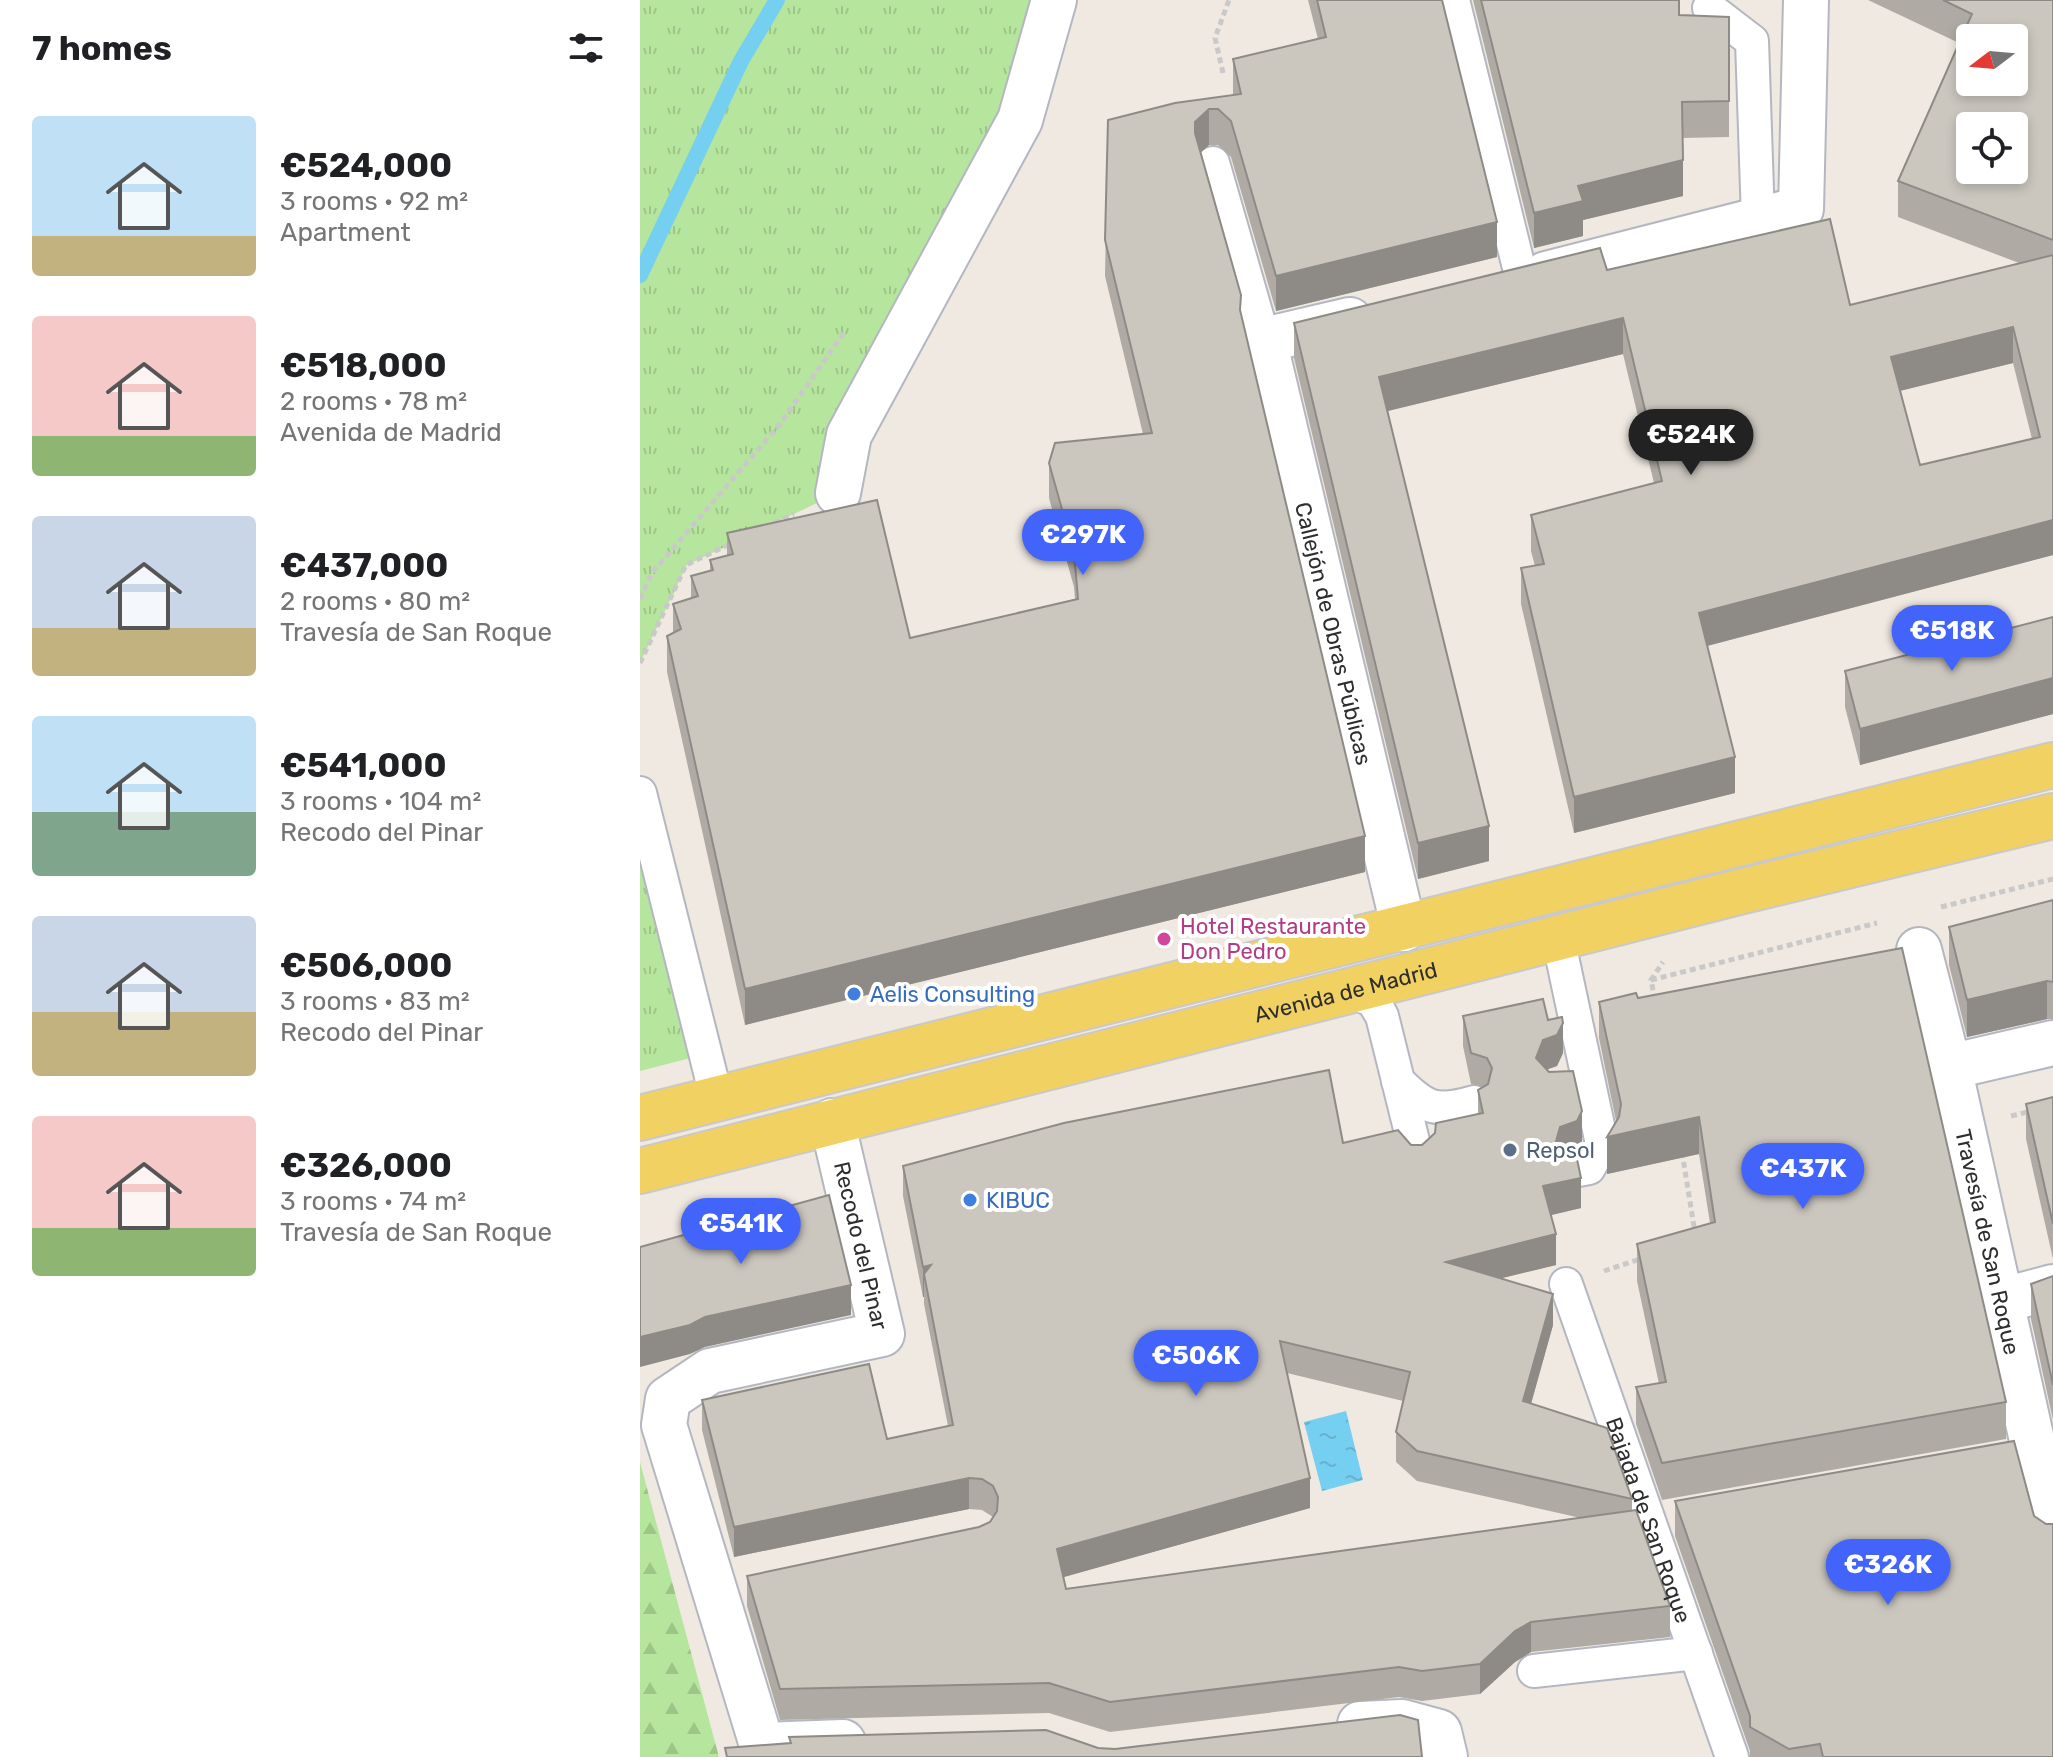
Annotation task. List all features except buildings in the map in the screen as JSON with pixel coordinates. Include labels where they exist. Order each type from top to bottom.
[{"type":"main road","points":[[640,1118],[716,1096],[1404,929],[2053,765]]},
{"type":"main road","name":"Avenida de Madrid","points":[[640,1171],[2053,816]]},
{"type":"street","points":[[838,493],[849,435],[1020,120],[1054,0]]},
{"type":"street","points":[[1477,290],[1801,209],[1806,0]]},
{"type":"street","points":[[1264,340],[1386,312]]},
{"type":"street","name":"Callejón de Obras Públicas","points":[[1264,340],[1404,929]]},
{"type":"street","name":"Travesía de San Roque","points":[[1924,930],[1949,1067],[2053,1535]]},
{"type":"street","points":[[1949,1067],[2053,1043]]},
{"type":"street","name":"Recodo del Pinar","points":[[832,1121],[882,1334],[710,1371],[668,1399],[664,1425],[762,1745],[885,1741]]},
{"type":"street","points":[[2000,1301],[2053,1287]]},
{"type":"street","points":[[712,1585],[758,1580]]},
{"type":"street","points":[[1313,1731],[1402,1722],[1442,1744]]},
{"type":"lane","points":[[1453,0],[1522,280]]},
{"type":"lane","points":[[1709,8],[1752,41],[1758,220]]},
{"type":"lane","name":"Callejón de Obras Públicas","points":[[1213,163],[1264,340]]},
{"type":"lane","points":[[640,793],[716,1096]]},
{"type":"lane","points":[[1558,938],[1602,1144],[1589,1168],[1573,1171]]},
{"type":"lane","points":[[1354,992],[1373,1001],[1382,1016],[1417,1157]]},
{"type":"lane","points":[[1555,1085],[1569,1083],[1583,1056]]},
{"type":"lane","points":[[1398,1081],[1420,1104],[1447,1109],[1474,1102]]},
{"type":"lane","name":"Bajada de San Roque","points":[[1566,1284],[1665,1519],[1696,1653],[1732,1757]]},
{"type":"lane","points":[[1534,1671],[1696,1653]]},
{"type":"path","points":[[1223,73],[1215,38],[1229,0]]},
{"type":"path","points":[[640,599],[652,573],[780,424],[849,325]]},
{"type":"path","points":[[769,526],[838,493]]},
{"type":"path","points":[[640,663],[686,565],[742,539]]},
{"type":"path","points":[[1924,930],[2053,879]]},
{"type":"path","points":[[1651,980],[1883,922]]},
{"type":"path","points":[[1657,1006],[1651,980],[1667,956]]},
{"type":"path","points":[[1681,1145],[1696,1239]]},
{"type":"path","points":[[1566,1284],[1653,1254]]},
{"type":"green space","points":[[640,0],[1054,0],[838,493],[687,565],[640,663]]},
{"type":"green space","points":[[640,793],[706,1054],[640,1071]]},
{"type":"green space","points":[[640,1462],[719,1757],[640,1757]]},
{"type":"water","points":[[1346,1411],[1363,1480],[1322,1491],[1304,1422]]},
{"type":"waterway","points":[[640,275],[741,61],[777,0]]},
{"type":"place","name":"Hotel Restaurante Don Pedro","points":[[1164,939]]},
{"type":"place","name":"Aelis Consulting","points":[[854,994]]},
{"type":"place","name":"Repsol","points":[[1510,1150]]},
{"type":"place","name":"KIBUC","points":[[970,1200]]}]
